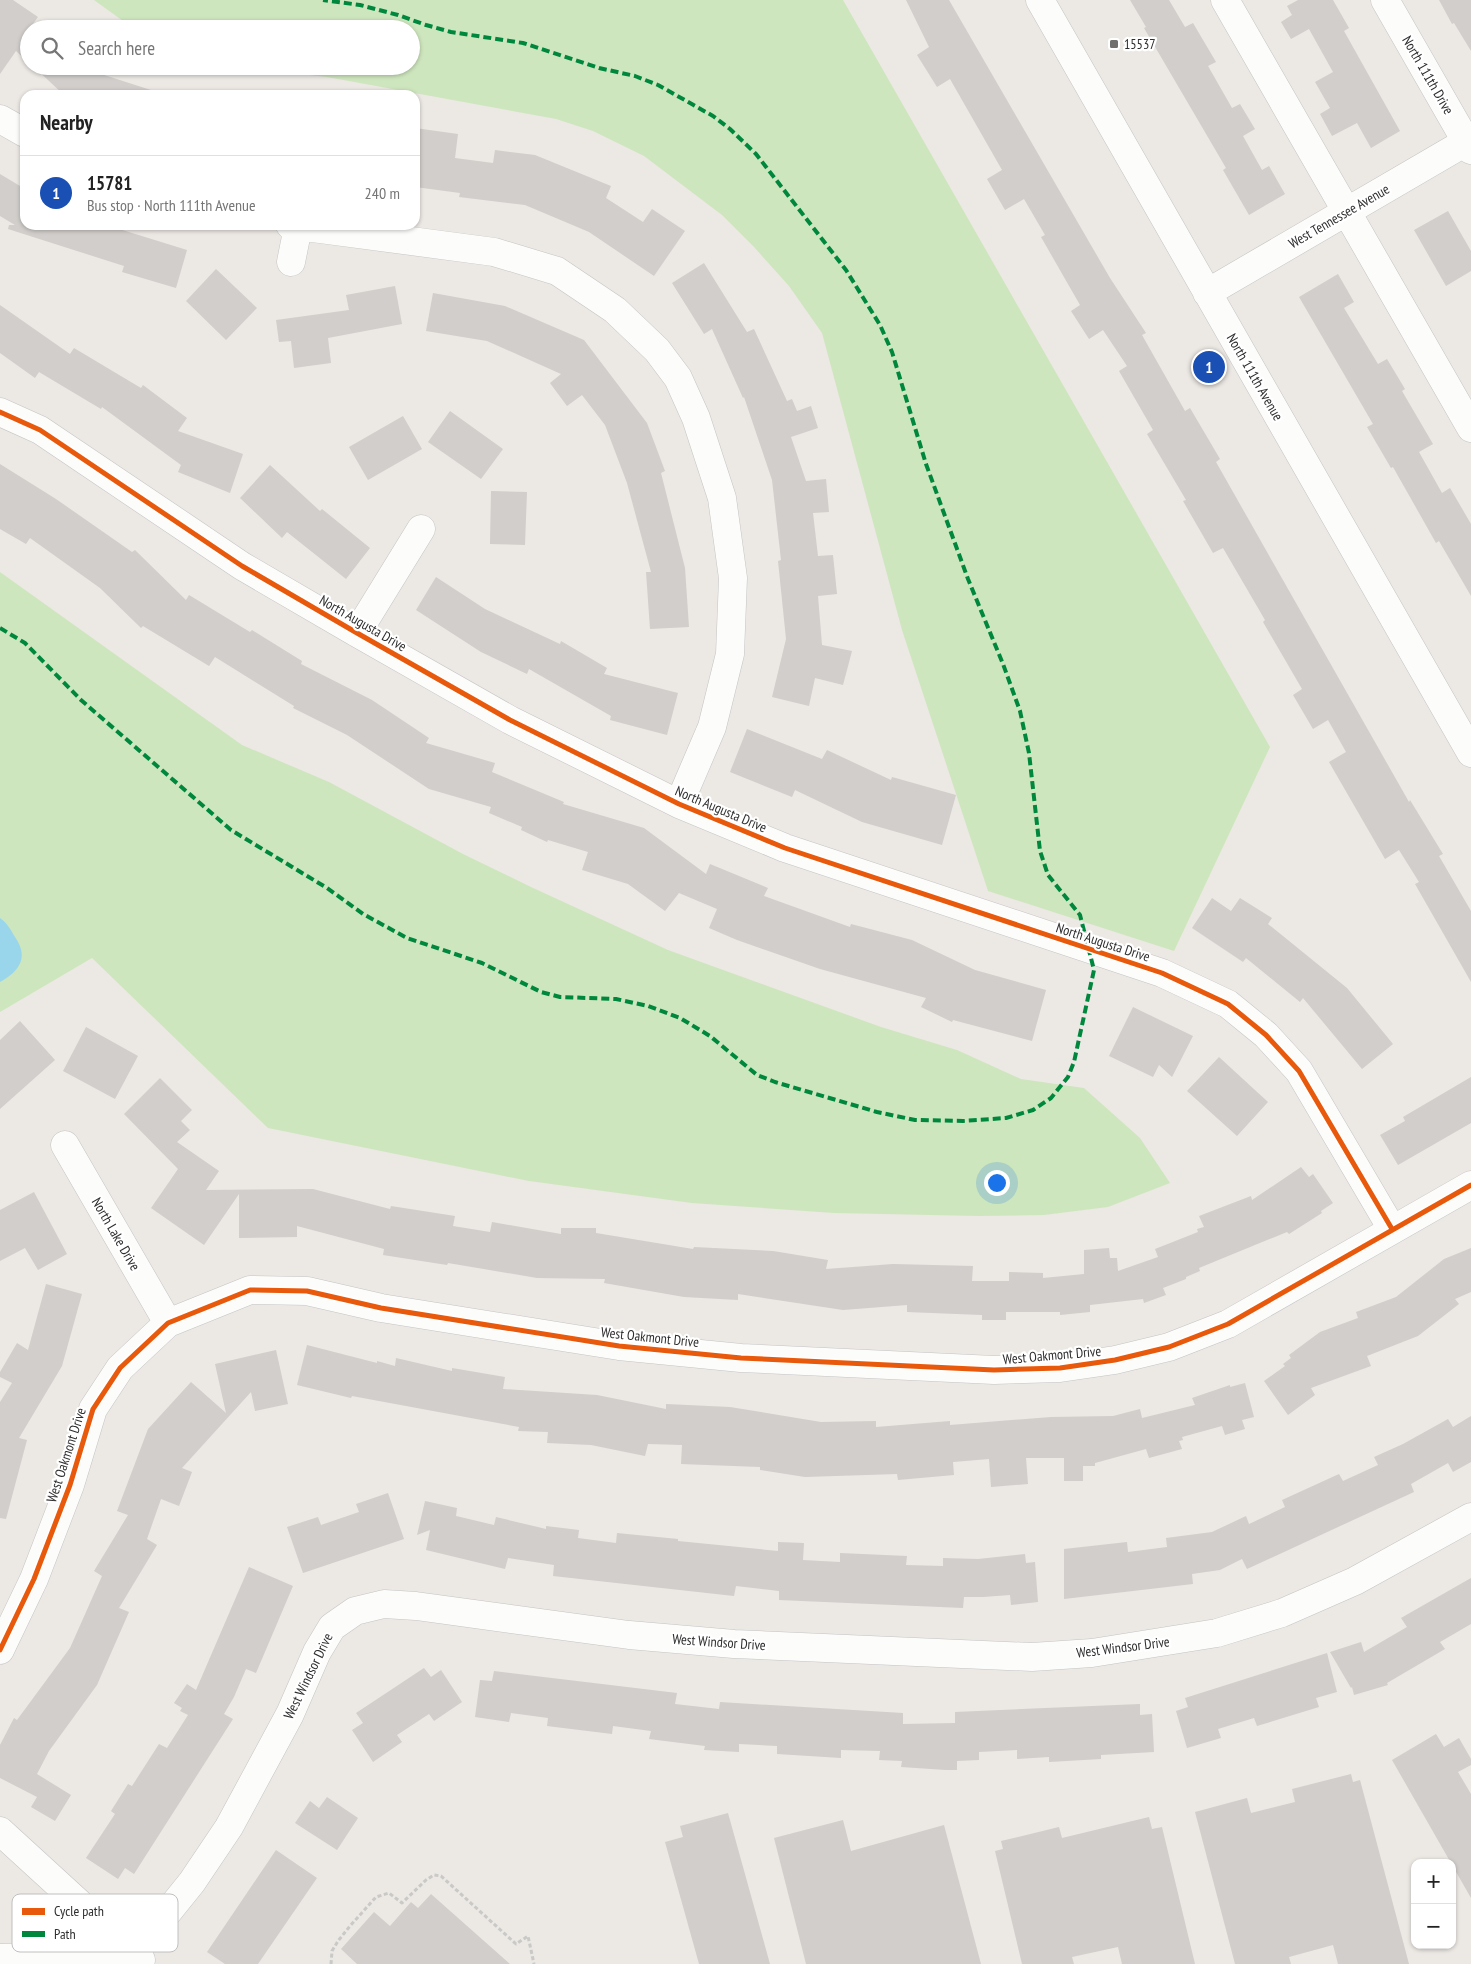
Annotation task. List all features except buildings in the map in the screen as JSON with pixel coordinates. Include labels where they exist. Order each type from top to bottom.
[{"type":"street","name":"North 111th Avenue","points":[[1040,0],[1471,753]]},
{"type":"street","points":[[1225,0],[1471,428]]},
{"type":"street","name":"North 111th Drive","points":[[1385,0],[1470,144]]},
{"type":"street","points":[[0,120],[20,130]]},
{"type":"street","name":"West Tennessee Avenue","points":[[1207,293],[1470,144]]},
{"type":"street","points":[[291,262],[294,230]]},
{"type":"street","points":[[325,230],[494,252],[557,271],[615,310],[657,350],[678,378],[696,418],[722,498],[733,578],[730,654],[712,727],[679,804]]},
{"type":"street","name":"North Augusta Drive","points":[[0,412],[40,430],[242,566],[357,633],[510,720],[679,804],[785,848],[1162,973],[1228,1004],[1266,1035],[1299,1071],[1392,1229]]},
{"type":"street","name":"North Augusta Drive","points":[[357,633],[421,529]]},
{"type":"street","name":"North Lake Drive","points":[[64,1145],[168,1324]]},
{"type":"street","name":"West Oakmont Drive","points":[[0,1650],[34,1579],[70,1485],[92,1409],[120,1368],[168,1324],[250,1290],[307,1291],[381,1308],[619,1346],[780,1360],[994,1370],[1060,1368],[1115,1360],[1169,1347],[1228,1324],[1471,1185]]},
{"type":"street","name":"West Windsor Drive","points":[[178,1902],[229,1827],[290,1714],[316,1652],[332,1627],[355,1611],[384,1604],[416,1606],[629,1635],[734,1644],[1032,1657],[1092,1653],[1217,1633],[1282,1613],[1356,1581],[1471,1517]]},
{"type":"street","points":[[0,1831],[68,1894]]},
{"type":"street","points":[[0,1958],[139,1959]]},
{"type":"path","points":[[331,1964],[332,1952],[338,1941],[376,1897],[389,1893],[402,1902],[434,1874],[442,1876],[516,1944],[528,1936],[534,1964]]},
{"type":"green space","points":[[94,0],[843,0],[1270,747],[1174,951],[988,891],[902,630],[822,333],[789,286],[722,215],[644,156],[593,131],[556,119],[420,94],[420,90],[398,90],[310,75],[420,75],[420,20],[122,20]]},
{"type":"green space","points":[[0,572],[242,745],[329,782],[463,854],[531,887],[668,950],[881,1027],[957,1050],[1021,1079],[1084,1088],[1140,1138],[1170,1183],[1108,1207],[1044,1215],[979,1216],[834,1213],[692,1203],[529,1181],[268,1128],[92,958],[0,1012]]},
{"type":"water","points":[[0,918],[9,927],[19,944],[22,957],[13,973],[0,982]]},
{"type":"marked path","points":[[323,0],[360,5],[412,20]]},
{"type":"marked path","points":[[0,628],[25,643],[81,700],[231,830],[327,888],[363,914],[407,938],[482,963],[541,992],[560,997],[616,999],[648,1006],[680,1018],[710,1036],[757,1075],[877,1112],[915,1120],[963,1121],[1006,1118],[1033,1110],[1051,1098],[1068,1077],[1074,1062],[1094,970],[1080,915],[1048,875],[1040,851],[1029,753],[1020,711],[968,579],[926,464],[892,352],[880,325],[846,270],[756,154],[730,129],[713,116],[658,85],[635,76],[599,68],[523,43],[451,32],[420,23]]},
{"type":"cycle path","points":[[0,412],[40,430],[242,566],[357,633],[510,720],[679,804],[785,848],[1162,973],[1228,1004],[1266,1035],[1299,1071],[1392,1229]]},
{"type":"cycle path","points":[[0,1650],[34,1579],[70,1485],[93,1409],[120,1368],[168,1323],[250,1290],[307,1291],[381,1308],[619,1346],[741,1358],[994,1370],[1060,1368],[1115,1360],[1169,1347],[1228,1324],[1471,1185]]},
{"type":"place","name":"15537","points":[[1114,44]]},
{"type":"place","name":"15781","points":[[1209,367]]}]
